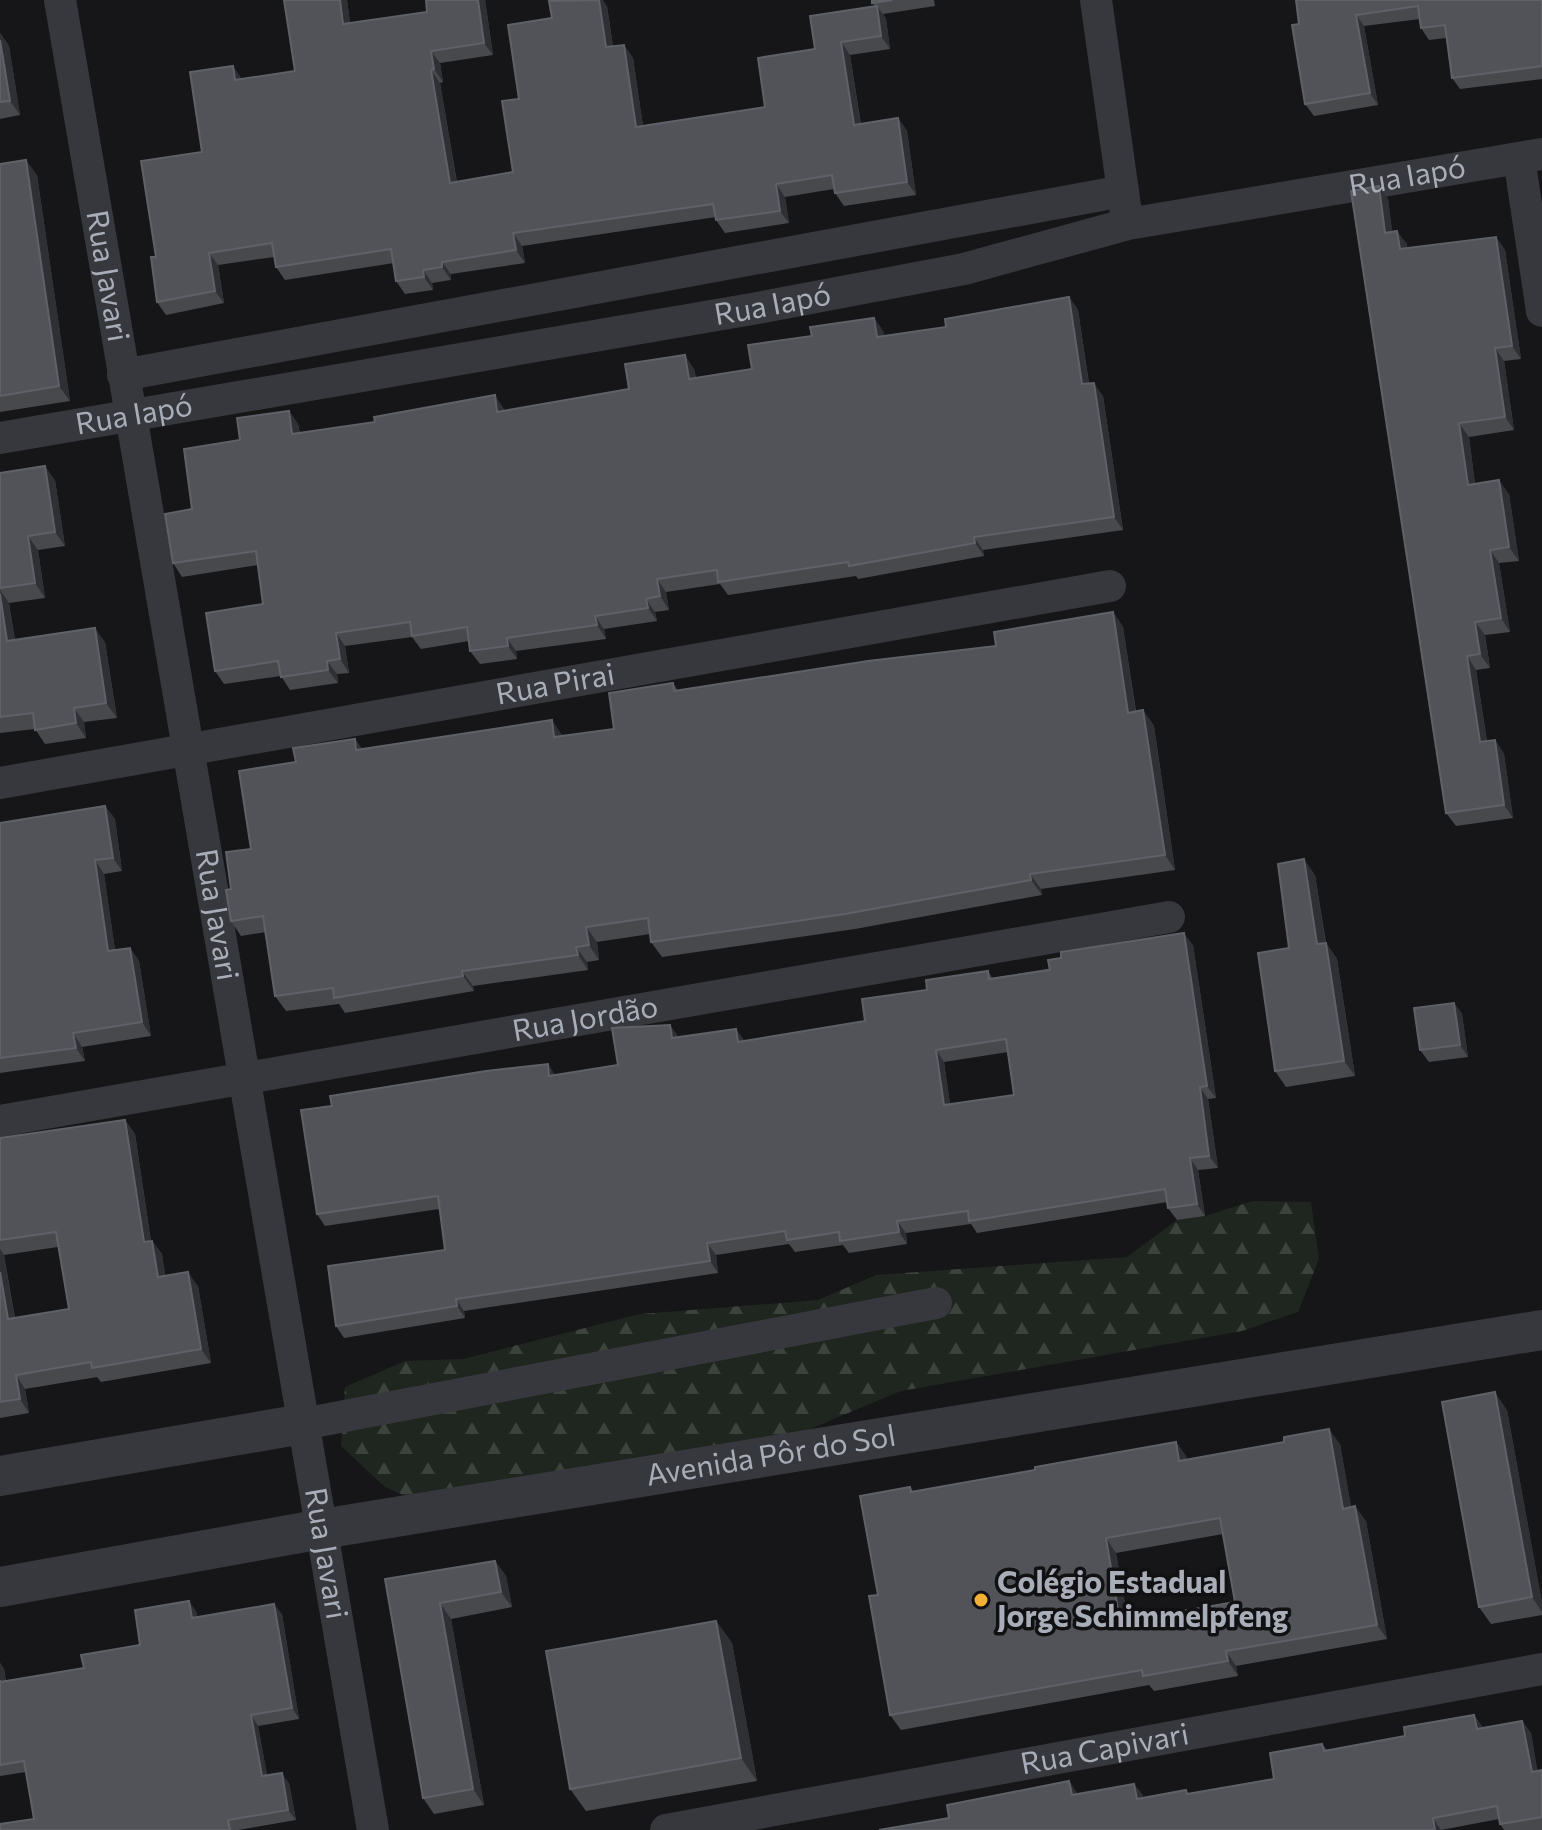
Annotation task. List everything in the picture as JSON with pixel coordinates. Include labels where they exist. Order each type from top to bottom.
[{"type":"street","name":"Rua Javari","points":[[60,0],[373,1830]]},
{"type":"street","points":[[1096,0],[1128,224]]},
{"type":"street","name":"Rua Iapó","points":[[0,438],[948,272],[1128,224],[1530,156]]},
{"type":"street","points":[[1530,156],[1542,311]]},
{"type":"street","name":"Rua Iapó","points":[[123,375],[1123,191]]},
{"type":"street","name":"Rua Pirai","points":[[0,783],[1110,586]]},
{"type":"street","name":"Rua Jordão","points":[[0,1121],[1169,917]]},
{"type":"street","points":[[0,1476],[303,1424],[936,1303]]},
{"type":"street","name":"Avenida Pôr do Sol","points":[[0,1587],[322,1529],[1542,1330]]},
{"type":"street","name":"Rua Capivari","points":[[666,1830],[1542,1669]]},
{"type":"green space","points":[[1253,1201],[1311,1202],[1319,1259],[1298,1312],[1242,1331],[901,1391],[733,1461],[441,1512],[385,1487],[341,1446],[345,1387],[405,1361],[463,1359],[640,1314],[818,1300],[876,1275],[1127,1257],[1177,1220],[1205,1216]]},
{"type":"building","points":[[284,0],[340,0],[343,24],[427,12],[426,0],[478,0],[484,43],[431,51],[434,69],[431,70],[450,183],[513,172],[502,101],[519,99],[508,25],[552,18],[549,1],[599,0],[606,47],[624,45],[636,127],[765,107],[758,58],[815,49],[810,16],[877,6],[881,36],[841,42],[854,125],[898,118],[907,182],[835,193],[832,175],[776,184],[780,211],[716,220],[713,204],[513,233],[516,250],[442,262],[442,267],[423,270],[424,277],[396,281],[391,249],[276,267],[272,243],[209,253],[215,291],[157,302],[151,257],[156,257],[141,161],[202,152],[190,72],[233,66],[235,80],[295,71]]},
{"type":"building","points":[[1296,0],[1542,0],[1542,66],[1452,78],[1445,25],[1421,28],[1418,6],[1356,15],[1370,93],[1305,104],[1292,25],[1299,24]]},
{"type":"building","points":[[0,40],[10,101],[0,102]]},
{"type":"building","points":[[26,160],[59,386],[0,396],[0,164]]},
{"type":"building","points":[[1379,186],[1385,233],[1397,231],[1400,249],[1496,237],[1512,346],[1495,348],[1505,417],[1459,423],[1468,485],[1499,480],[1509,547],[1490,550],[1501,618],[1475,622],[1480,654],[1467,656],[1480,742],[1495,740],[1504,805],[1446,813],[1351,191]]},
{"type":"building","points":[[1069,297],[1082,384],[1094,383],[1114,517],[974,537],[975,543],[849,566],[848,562],[718,582],[717,570],[657,579],[660,596],[646,599],[648,608],[595,616],[597,625],[507,638],[508,646],[470,651],[467,627],[412,636],[410,622],[336,633],[340,659],[327,661],[328,670],[281,677],[278,661],[215,671],[206,613],[263,604],[256,551],[173,563],[165,514],[192,509],[184,449],[240,440],[237,418],[289,411],[292,434],[375,422],[374,417],[495,395],[497,412],[629,389],[625,364],[685,355],[689,379],[752,369],[748,345],[812,336],[810,327],[874,318],[877,337],[946,327],[945,319]]},
{"type":"building","points":[[45,466],[55,532],[28,536],[35,583],[0,588],[0,473]]},
{"type":"building","points":[[0,594],[7,641],[95,628],[106,703],[74,708],[76,723],[35,730],[33,713],[0,717]]},
{"type":"building","points":[[1113,612],[1128,713],[1143,710],[1165,855],[1030,874],[1031,880],[845,914],[651,942],[648,918],[586,927],[589,945],[576,947],[578,955],[462,971],[463,976],[334,998],[333,988],[275,996],[263,916],[231,921],[226,890],[231,889],[226,852],[251,849],[239,771],[296,762],[293,748],[355,739],[356,750],[552,720],[554,737],[614,729],[609,693],[673,683],[674,691],[868,661],[996,646],[994,632]]},
{"type":"building","points":[[105,806],[113,858],[95,860],[108,951],[130,948],[142,1022],[73,1033],[76,1048],[0,1058],[0,823]]},
{"type":"building","points":[[1304,859],[1317,944],[1326,943],[1344,1061],[1275,1071],[1258,953],[1289,948],[1278,864]]},
{"type":"building","points":[[1184,933],[1207,1086],[1200,1087],[1209,1156],[1190,1158],[1197,1204],[1168,1208],[1165,1189],[969,1221],[968,1211],[897,1221],[899,1232],[840,1241],[839,1232],[787,1240],[785,1231],[707,1243],[710,1261],[456,1299],[457,1306],[336,1326],[328,1266],[445,1250],[438,1196],[317,1214],[301,1110],[332,1106],[330,1096],[486,1071],[548,1064],[549,1076],[618,1065],[612,1028],[670,1025],[672,1038],[736,1029],[738,1042],[865,1021],[862,999],[927,990],[926,980],[988,971],[989,979],[1050,970],[1048,960],[1061,958],[1061,952]],"holes":[[[1006,1039],[1014,1095],[944,1105],[936,1050]]]},
{"type":"building","points":[[1454,1003],[1460,1045],[1420,1050],[1414,1008]]},
{"type":"building","points":[[125,1120],[144,1242],[152,1241],[158,1277],[188,1272],[201,1349],[92,1368],[91,1362],[16,1375],[20,1399],[0,1402],[0,1272],[8,1319],[69,1309],[56,1232],[0,1240],[0,1138]]},
{"type":"building","points":[[1495,1392],[1532,1597],[1479,1607],[1442,1402]]},
{"type":"building","points":[[1329,1429],[1343,1509],[1355,1506],[1377,1625],[1226,1651],[1228,1661],[1143,1676],[1142,1670],[890,1715],[869,1596],[878,1595],[860,1496],[910,1487],[911,1492],[1176,1442],[1179,1461],[1284,1442],[1284,1437]],"holes":[[[1220,1518],[1235,1602],[1120,1622],[1106,1538]]]},
{"type":"building","points":[[495,1561],[501,1592],[440,1603],[473,1789],[423,1798],[385,1579]]},
{"type":"building","points":[[189,1601],[192,1618],[274,1604],[292,1708],[251,1715],[262,1776],[282,1773],[288,1810],[228,1820],[230,1830],[0,1830],[0,1824],[34,1819],[24,1761],[0,1765],[0,1682],[84,1668],[81,1655],[140,1645],[135,1610]]},
{"type":"building","points":[[716,1621],[741,1758],[570,1789],[546,1651]]},
{"type":"building","points":[[1474,1715],[1477,1729],[1522,1721],[1532,1772],[1542,1770],[1542,1817],[1500,1824],[1497,1806],[1433,1818],[1435,1830],[879,1830],[949,1818],[947,1805],[1069,1781],[1072,1795],[1134,1784],[1137,1799],[1274,1779],[1270,1753],[1322,1744],[1324,1751],[1405,1736],[1404,1727]]},
{"type":"place","name":"Colégio Estadual Jorge Schimmelpfeng","points":[[981,1600]]}]
